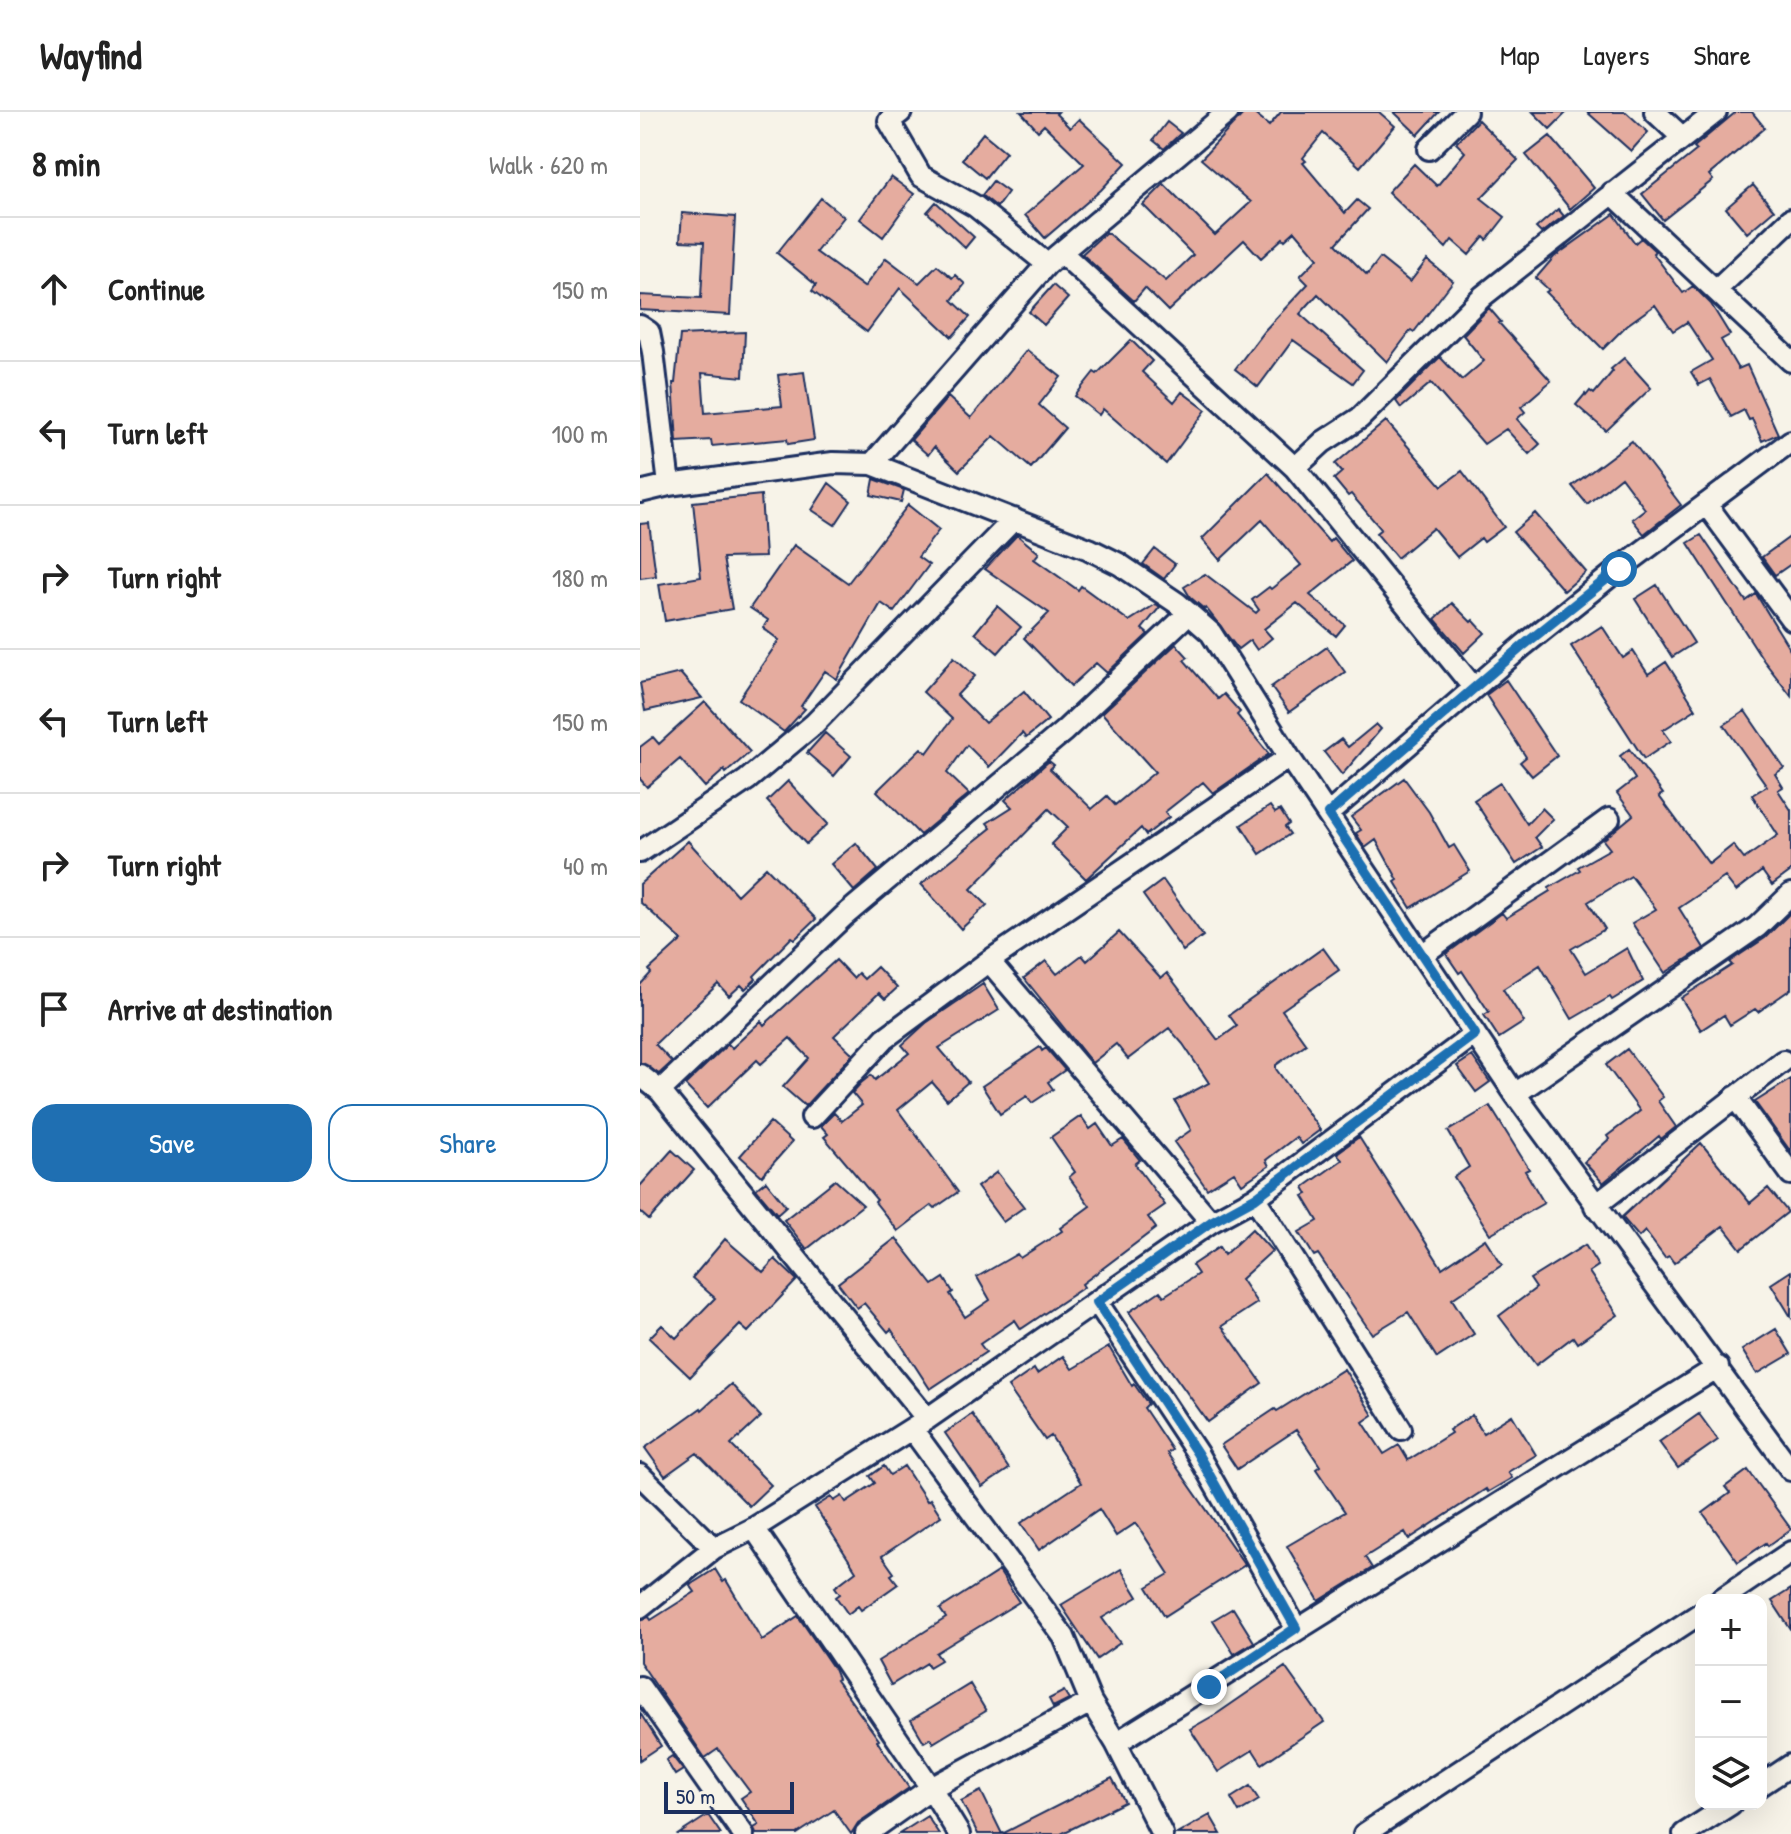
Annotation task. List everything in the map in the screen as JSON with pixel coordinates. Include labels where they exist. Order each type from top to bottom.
[{"type":"street","points":[[901,112],[889,121],[921,176],[975,206],[1055,258],[1295,468],[1473,687]]},
{"type":"street","points":[[872,464],[1055,258],[1228,112]]},
{"type":"street","points":[[1429,149],[1466,112]]},
{"type":"street","points":[[1655,112],[1683,138]]},
{"type":"street","points":[[1295,468],[1323,442],[1360,418],[1483,296],[1716,112]]},
{"type":"street","points":[[1612,193],[1791,361]]},
{"type":"street","points":[[1717,289],[1791,219]]},
{"type":"street","points":[[640,326],[649,332],[653,352],[669,485]]},
{"type":"street","points":[[1328,814],[1473,687],[1619,569],[1791,441]]},
{"type":"street","points":[[640,492],[669,485],[833,463],[872,464],[1119,564],[1189,613],[1211,633],[1289,757],[1515,1094],[1790,1467]]},
{"type":"street","points":[[1706,504],[1791,619]]},
{"type":"street","points":[[640,852],[747,780],[814,724],[1014,519]]},
{"type":"street","points":[[660,1091],[844,916],[1064,731],[1189,613]]},
{"type":"street","points":[[812,1117],[885,1038],[989,961],[1289,757]]},
{"type":"street","points":[[1422,955],[1609,819]]},
{"type":"street","points":[[1515,1094],[1757,927],[1791,894]]},
{"type":"street","points":[[989,961],[1211,1222]]},
{"type":"street","points":[[640,1607],[714,1548],[754,1528],[919,1424],[1211,1222],[1255,1198],[1475,1034]]},
{"type":"street","points":[[1595,1206],[1783,1061]]},
{"type":"street","points":[[640,1075],[660,1091],[919,1424],[1064,1637],[1091,1702],[1116,1743],[1162,1834]]},
{"type":"street","points":[[1735,1097],[1791,1174]]},
{"type":"street","points":[[1255,1198],[1401,1429]]},
{"type":"street","points":[[1097,1302],[1197,1453],[1296,1628]]},
{"type":"street","points":[[1116,1743],[1718,1367]]},
{"type":"street","points":[[640,1475],[714,1548]]},
{"type":"street","points":[[754,1528],[959,1834]]},
{"type":"street","points":[[1729,1594],[1791,1552]]},
{"type":"street","points":[[1364,1834],[1695,1617]]},
{"type":"street","points":[[640,1687],[743,1834]]},
{"type":"street","points":[[866,1834],[931,1788],[1091,1702]]},
{"type":"street","points":[[1767,1781],[1791,1765]]},
{"type":"street","points":[[1684,1834],[1722,1810]]},
{"type":"building","points":[[1021,112],[1058,112],[1056,114],[1070,128],[1079,119],[1126,163],[1101,190],[1045,238],[1025,215],[1084,164],[1044,125],[1038,131]]},
{"type":"building","points":[[1245,112],[1252,112],[1269,126],[1281,112],[1379,112],[1395,126],[1360,167],[1323,133],[1303,158],[1306,161],[1303,163],[1345,213],[1357,200],[1368,209],[1336,244],[1367,275],[1380,258],[1410,282],[1427,260],[1453,281],[1387,362],[1318,294],[1300,314],[1363,370],[1353,383],[1293,340],[1258,387],[1235,369],[1264,331],[1308,284],[1300,276],[1318,258],[1295,231],[1261,258],[1244,240],[1168,311],[1145,288],[1134,301],[1082,254],[1106,232],[1166,281],[1193,255],[1143,205],[1164,184],[1215,235],[1251,202],[1201,159]]},
{"type":"building","points":[[1394,112],[1439,112],[1418,135]]},
{"type":"building","points":[[1533,112],[1567,112],[1550,129]]},
{"type":"building","points":[[1587,112],[1626,112],[1648,132],[1631,151]]},
{"type":"building","points":[[1736,112],[1752,112],[1765,128],[1709,175],[1713,180],[1663,220],[1642,194],[1697,150],[1694,147]]},
{"type":"building","points":[[1478,120],[1518,160],[1481,198],[1505,217],[1487,240],[1484,237],[1469,255],[1452,240],[1446,248],[1388,192],[1414,164],[1437,186],[1465,152],[1456,143]]},
{"type":"building","points":[[1167,122],[1181,133],[1164,149],[1153,140]]},
{"type":"building","points":[[983,133],[1006,152],[985,178],[962,159]]},
{"type":"building","points":[[1550,136],[1594,188],[1570,209],[1526,155]]},
{"type":"building","points":[[891,177],[914,194],[883,237],[860,219]]},
{"type":"building","points":[[993,181],[1008,192],[997,207],[982,195]]},
{"type":"building","points":[[1753,185],[1774,210],[1747,233],[1726,208]]},
{"type":"building","points":[[821,198],[844,217],[816,252],[864,287],[886,258],[919,283],[937,265],[965,284],[952,300],[970,317],[952,337],[900,288],[867,332],[812,291],[816,285],[777,253]]},
{"type":"building","points":[[936,202],[974,237],[965,248],[927,212]]},
{"type":"building","points":[[1558,209],[1564,216],[1541,233],[1536,228]]},
{"type":"building","points":[[682,213],[735,217],[730,315],[640,310],[640,295],[701,298],[704,242],[680,241]]},
{"type":"building","points":[[1614,214],[1635,243],[1641,238],[1655,251],[1653,253],[1683,293],[1693,286],[1711,304],[1730,335],[1721,340],[1738,369],[1747,365],[1778,434],[1762,441],[1744,410],[1731,417],[1710,379],[1699,385],[1691,372],[1712,360],[1687,322],[1673,331],[1655,305],[1627,325],[1603,349],[1546,292],[1549,290],[1536,278],[1554,257]]},
{"type":"building","points":[[1053,285],[1068,298],[1044,325],[1029,312]]},
{"type":"building","points":[[1489,308],[1551,381],[1521,407],[1525,412],[1517,419],[1540,444],[1529,454],[1506,429],[1484,444],[1431,383],[1401,408],[1396,401],[1440,357],[1462,380],[1484,361],[1463,335]]},
{"type":"building","points":[[745,332],[743,377],[702,373],[705,413],[782,406],[778,375],[804,372],[814,440],[788,444],[787,439],[712,446],[711,440],[677,442],[673,383],[680,335]]},
{"type":"building","points":[[1131,340],[1152,361],[1142,372],[1174,402],[1182,392],[1206,410],[1166,464],[1103,409],[1099,415],[1075,396],[1094,372],[1097,374]]},
{"type":"building","points":[[1027,350],[1061,377],[1039,405],[1065,428],[1031,468],[994,436],[959,471],[934,447],[928,455],[911,440],[948,397],[971,418]]},
{"type":"building","points":[[1624,358],[1651,388],[1606,431],[1576,405],[1585,394],[1590,391],[1594,394],[1613,371],[1611,369]]},
{"type":"building","points":[[1386,421],[1442,486],[1462,471],[1504,527],[1484,542],[1481,538],[1457,557],[1433,528],[1397,558],[1376,533],[1381,529],[1334,479],[1342,472],[1335,464]]},
{"type":"building","points":[[1632,441],[1681,505],[1644,534],[1632,519],[1645,509],[1621,477],[1587,504],[1572,486]]},
{"type":"building","points":[[1268,473],[1329,542],[1333,538],[1352,561],[1310,595],[1345,625],[1336,636],[1297,603],[1264,629],[1272,638],[1257,650],[1250,640],[1238,649],[1206,608],[1190,597],[1184,587],[1205,574],[1256,613],[1259,610],[1252,600],[1301,565],[1262,520],[1220,560],[1202,539]]},
{"type":"building","points":[[874,479],[904,490],[901,502],[871,495]]},
{"type":"building","points":[[829,483],[851,501],[835,525],[812,510]]},
{"type":"building","points":[[761,495],[765,557],[723,558],[732,609],[665,621],[659,584],[701,577],[693,502]]},
{"type":"building","points":[[908,505],[939,530],[918,557],[929,565],[894,612],[881,603],[837,679],[825,671],[801,706],[805,709],[784,732],[739,699],[779,640],[763,628],[768,620],[750,608],[794,545],[848,583]]},
{"type":"building","points":[[1535,513],[1586,572],[1564,591],[1513,532]]},
{"type":"building","points":[[649,523],[656,576],[640,578],[640,524]]},
{"type":"building","points":[[1017,535],[1039,553],[1034,559],[1078,590],[1081,586],[1129,621],[1156,604],[1160,607],[1142,629],[1148,634],[1107,673],[1096,663],[1071,686],[1024,638],[1049,613],[985,569]]},
{"type":"building","points":[[1701,535],[1746,601],[1756,594],[1791,651],[1791,696],[1764,661],[1688,543]]},
{"type":"building","points":[[1791,536],[1791,564],[1775,575],[1762,557]]},
{"type":"building","points":[[1155,549],[1175,564],[1164,579],[1143,564]]},
{"type":"building","points":[[1657,585],[1694,643],[1672,657],[1635,599]]},
{"type":"building","points":[[1452,603],[1485,633],[1464,653],[1435,619]]},
{"type":"building","points":[[997,606],[1021,627],[998,653],[975,633]]},
{"type":"building","points":[[1602,626],[1623,658],[1633,651],[1648,674],[1666,662],[1696,709],[1663,730],[1671,741],[1644,759],[1571,646]]},
{"type":"building","points":[[1176,644],[1188,657],[1184,660],[1218,699],[1224,694],[1240,712],[1237,715],[1269,754],[1213,793],[1203,782],[1165,812],[1169,817],[1146,835],[1141,828],[1086,879],[1051,844],[1068,827],[1049,809],[971,889],[987,905],[961,929],[921,884],[991,828],[987,823],[1012,807],[1005,800],[1049,761],[1054,765],[1050,769],[1092,809],[1107,796],[1115,805],[1155,772],[1102,713]]},
{"type":"building","points":[[1327,647],[1345,672],[1289,712],[1271,687]]},
{"type":"building","points":[[954,657],[975,676],[957,695],[985,723],[1024,691],[1048,720],[1026,738],[1022,733],[989,767],[967,745],[947,773],[969,794],[920,835],[877,791],[921,748],[927,753],[952,719],[923,692]]},
{"type":"building","points":[[680,673],[702,698],[645,711],[640,683]]},
{"type":"building","points":[[1506,680],[1557,756],[1532,776],[1520,762],[1526,757],[1486,695]]},
{"type":"building","points":[[705,702],[750,752],[705,787],[680,759],[647,787],[640,779],[640,747],[653,737],[659,744]]},
{"type":"building","points":[[1745,711],[1784,768],[1775,774],[1783,787],[1778,790],[1791,810],[1791,871],[1772,885],[1762,871],[1736,891],[1725,877],[1679,908],[1704,948],[1665,973],[1632,923],[1656,909],[1631,876],[1588,902],[1605,929],[1571,949],[1586,973],[1627,948],[1643,981],[1572,1019],[1540,965],[1503,989],[1524,1022],[1499,1038],[1484,1015],[1489,1012],[1462,971],[1459,973],[1446,954],[1502,913],[1506,918],[1580,870],[1578,867],[1610,849],[1603,840],[1633,815],[1617,793],[1635,779],[1620,756],[1629,749],[1709,864],[1733,845],[1744,859],[1778,835],[1752,795],[1767,786],[1724,725]]},
{"type":"building","points":[[1376,724],[1381,729],[1342,775],[1324,752],[1341,739],[1348,747]]},
{"type":"building","points":[[825,733],[851,756],[834,776],[807,753]]},
{"type":"building","points":[[1404,778],[1429,812],[1449,848],[1454,845],[1470,871],[1411,908],[1376,840],[1365,848],[1356,833],[1361,830],[1351,817]]},
{"type":"building","points":[[788,781],[828,824],[806,844],[767,801]]},
{"type":"building","points":[[1500,783],[1527,824],[1542,808],[1553,819],[1535,837],[1542,847],[1516,864],[1474,800]]},
{"type":"building","points":[[1270,806],[1275,813],[1280,810],[1289,824],[1285,827],[1290,834],[1260,854],[1241,825]]},
{"type":"building","points":[[688,841],[737,895],[766,867],[816,919],[795,939],[792,937],[745,989],[741,985],[729,996],[718,984],[655,1044],[672,1062],[659,1074],[640,1062],[640,985],[651,973],[649,970],[682,940],[640,902],[640,884]]},
{"type":"building","points":[[856,843],[878,870],[854,891],[831,864]]},
{"type":"building","points":[[1163,880],[1203,936],[1183,951],[1143,895]]},
{"type":"building","points":[[1791,912],[1791,989],[1758,1012],[1755,1009],[1730,1025],[1724,1015],[1701,1030],[1681,998],[1732,965],[1729,962],[1765,938]]},
{"type":"building","points":[[1119,932],[1161,978],[1167,973],[1218,1040],[1237,1026],[1229,1015],[1323,948],[1339,970],[1282,1010],[1306,1044],[1276,1065],[1320,1130],[1301,1144],[1296,1137],[1266,1160],[1269,1166],[1242,1184],[1234,1172],[1207,1189],[1174,1142],[1191,1130],[1175,1101],[1209,1083],[1183,1044],[1169,1028],[1128,1059],[1116,1044],[1092,1063],[1024,978],[1046,961],[1057,974],[1082,955],[1087,961]]},
{"type":"building","points":[[836,960],[853,978],[858,973],[864,979],[877,967],[897,988],[885,999],[879,993],[834,1036],[853,1054],[805,1106],[783,1087],[809,1058],[790,1038],[761,1064],[757,1060],[707,1108],[685,1085],[728,1044],[732,1048],[761,1021],[764,1025]]},
{"type":"building","points":[[983,984],[999,1010],[939,1048],[968,1082],[947,1100],[932,1082],[898,1110],[958,1192],[935,1208],[932,1205],[898,1231],[875,1202],[877,1200],[824,1137],[828,1134],[821,1126],[834,1113],[842,1121],[862,1105],[852,1093],[861,1083],[871,1075],[875,1080],[909,1053],[902,1045],[926,1023]]},
{"type":"building","points":[[1040,1047],[1042,1051],[1046,1048],[1065,1070],[1048,1082],[1053,1089],[1032,1103],[1027,1096],[1000,1114],[982,1086]]},
{"type":"building","points":[[1627,1049],[1663,1097],[1658,1101],[1676,1127],[1661,1139],[1659,1136],[1603,1183],[1584,1162],[1609,1139],[1607,1136],[1640,1111],[1606,1065]]},
{"type":"building","points":[[1472,1056],[1490,1082],[1476,1092],[1457,1066]]},
{"type":"building","points":[[1791,1079],[1791,1152],[1755,1102]]},
{"type":"building","points":[[1490,1106],[1529,1169],[1525,1171],[1544,1203],[1490,1234],[1454,1177],[1469,1167],[1448,1131]]},
{"type":"building","points":[[1081,1116],[1090,1129],[1097,1124],[1112,1146],[1123,1139],[1140,1160],[1135,1164],[1165,1205],[1148,1217],[1156,1228],[1082,1284],[1084,1287],[1021,1329],[1015,1320],[980,1344],[986,1352],[930,1389],[891,1329],[888,1332],[864,1303],[857,1308],[838,1283],[896,1238],[933,1285],[944,1278],[965,1317],[990,1300],[977,1277],[1017,1254],[1020,1258],[1062,1231],[1060,1228],[1090,1206],[1069,1177],[1075,1172],[1051,1137]]},
{"type":"building","points":[[770,1122],[792,1142],[762,1176],[740,1156]]},
{"type":"building","points":[[1359,1137],[1442,1268],[1485,1239],[1502,1265],[1452,1299],[1474,1334],[1437,1358],[1408,1312],[1372,1334],[1318,1254],[1314,1256],[1299,1232],[1318,1221],[1303,1196],[1308,1194],[1304,1187],[1342,1160],[1337,1153]]},
{"type":"building","points":[[1701,1143],[1750,1203],[1768,1188],[1788,1212],[1741,1249],[1723,1226],[1674,1263],[1669,1256],[1665,1258],[1645,1231],[1639,1237],[1622,1217]]},
{"type":"building","points":[[672,1150],[694,1170],[649,1220],[640,1212],[640,1186]]},
{"type":"building","points":[[997,1172],[1024,1207],[1003,1222],[977,1187]]},
{"type":"building","points":[[835,1180],[863,1205],[807,1249],[784,1220]]},
{"type":"building","points":[[766,1181],[786,1206],[777,1214],[756,1189]]},
{"type":"building","points":[[1252,1229],[1272,1251],[1241,1279],[1257,1303],[1222,1326],[1262,1383],[1208,1422],[1129,1312],[1160,1291],[1164,1296],[1198,1274],[1192,1265],[1219,1247],[1224,1255]]},
{"type":"building","points":[[725,1239],[763,1272],[775,1259],[797,1280],[748,1332],[740,1325],[690,1377],[649,1338],[662,1325],[676,1338],[715,1298],[692,1278]]},
{"type":"building","points":[[1585,1245],[1598,1266],[1589,1272],[1618,1315],[1577,1343],[1573,1337],[1536,1365],[1499,1316],[1536,1288],[1530,1279]]},
{"type":"building","points":[[1791,1271],[1791,1317],[1771,1284]]},
{"type":"building","points":[[1776,1329],[1791,1354],[1757,1374],[1742,1350]]},
{"type":"building","points":[[1109,1347],[1132,1386],[1134,1384],[1148,1404],[1144,1408],[1172,1450],[1167,1453],[1245,1565],[1165,1616],[1147,1587],[1169,1574],[1136,1523],[1116,1536],[1099,1509],[1039,1550],[1021,1523],[1081,1483],[1051,1436],[1045,1440],[1008,1387],[1034,1369],[1037,1374],[1063,1356],[1072,1369]]},
{"type":"building","points":[[1344,1369],[1373,1415],[1363,1422],[1384,1454],[1399,1445],[1408,1460],[1451,1433],[1449,1430],[1472,1415],[1483,1433],[1512,1415],[1536,1455],[1508,1472],[1512,1478],[1488,1492],[1486,1489],[1409,1539],[1405,1532],[1365,1557],[1372,1568],[1319,1601],[1287,1546],[1345,1512],[1316,1469],[1320,1466],[1296,1430],[1237,1469],[1221,1445]]},
{"type":"building","points":[[731,1384],[761,1417],[731,1445],[771,1485],[749,1506],[697,1453],[665,1476],[645,1448],[702,1410]]},
{"type":"building","points":[[972,1414],[1009,1469],[982,1487],[945,1433]]},
{"type":"building","points":[[1699,1414],[1718,1440],[1678,1468],[1659,1442]]},
{"type":"building","points":[[884,1466],[890,1475],[904,1466],[941,1516],[882,1556],[898,1584],[861,1610],[858,1606],[848,1614],[836,1597],[840,1594],[835,1587],[856,1571],[815,1507],[831,1497],[834,1501],[842,1496],[846,1502],[875,1483],[870,1476]]},
{"type":"building","points":[[1748,1470],[1791,1529],[1738,1562],[1703,1513],[1730,1493],[1725,1487]]},
{"type":"building","points":[[715,1569],[723,1582],[726,1580],[762,1640],[798,1616],[834,1669],[836,1680],[909,1788],[858,1823],[851,1834],[834,1810],[797,1834],[756,1834],[754,1828],[759,1825],[741,1798],[750,1792],[718,1749],[705,1758],[640,1662],[640,1620],[649,1617],[651,1620],[695,1592],[690,1585]]},
{"type":"building","points":[[1121,1569],[1138,1597],[1102,1618],[1120,1643],[1097,1659],[1061,1605]]},
{"type":"building","points":[[999,1571],[1019,1602],[936,1653],[941,1660],[929,1667],[927,1663],[891,1685],[878,1661],[946,1618],[940,1609]]},
{"type":"building","points":[[1791,1589],[1791,1630],[1772,1601]]},
{"type":"building","points":[[1233,1608],[1254,1642],[1234,1654],[1213,1620]]},
{"type":"building","points":[[1285,1667],[1324,1722],[1262,1764],[1253,1750],[1218,1772],[1190,1729]]},
{"type":"building","points":[[970,1684],[986,1711],[933,1743],[931,1738],[924,1742],[911,1720]]},
{"type":"building","points":[[1064,1691],[1069,1699],[1053,1707],[1049,1699]]},
{"type":"building","points":[[640,1713],[661,1746],[640,1760]]},
{"type":"building","points":[[672,1756],[683,1770],[675,1775],[666,1760]]},
{"type":"building","points":[[1112,1778],[1125,1802],[1061,1834],[1002,1834]]},
{"type":"building","points":[[1250,1786],[1259,1800],[1239,1812],[1231,1798]]},
{"type":"building","points":[[981,1791],[1002,1834],[978,1834],[961,1801]]},
{"type":"building","points":[[708,1815],[721,1834],[679,1834]]},
{"type":"building","points":[[1210,1815],[1221,1834],[1177,1834]]},
{"type":"building","points":[[927,1816],[939,1834],[899,1834]]},
{"type":"route","points":[[1209,1687],[1296,1628],[1197,1453],[1097,1302],[1211,1222],[1255,1198],[1475,1034],[1328,814],[1473,687],[1619,569]]}]
